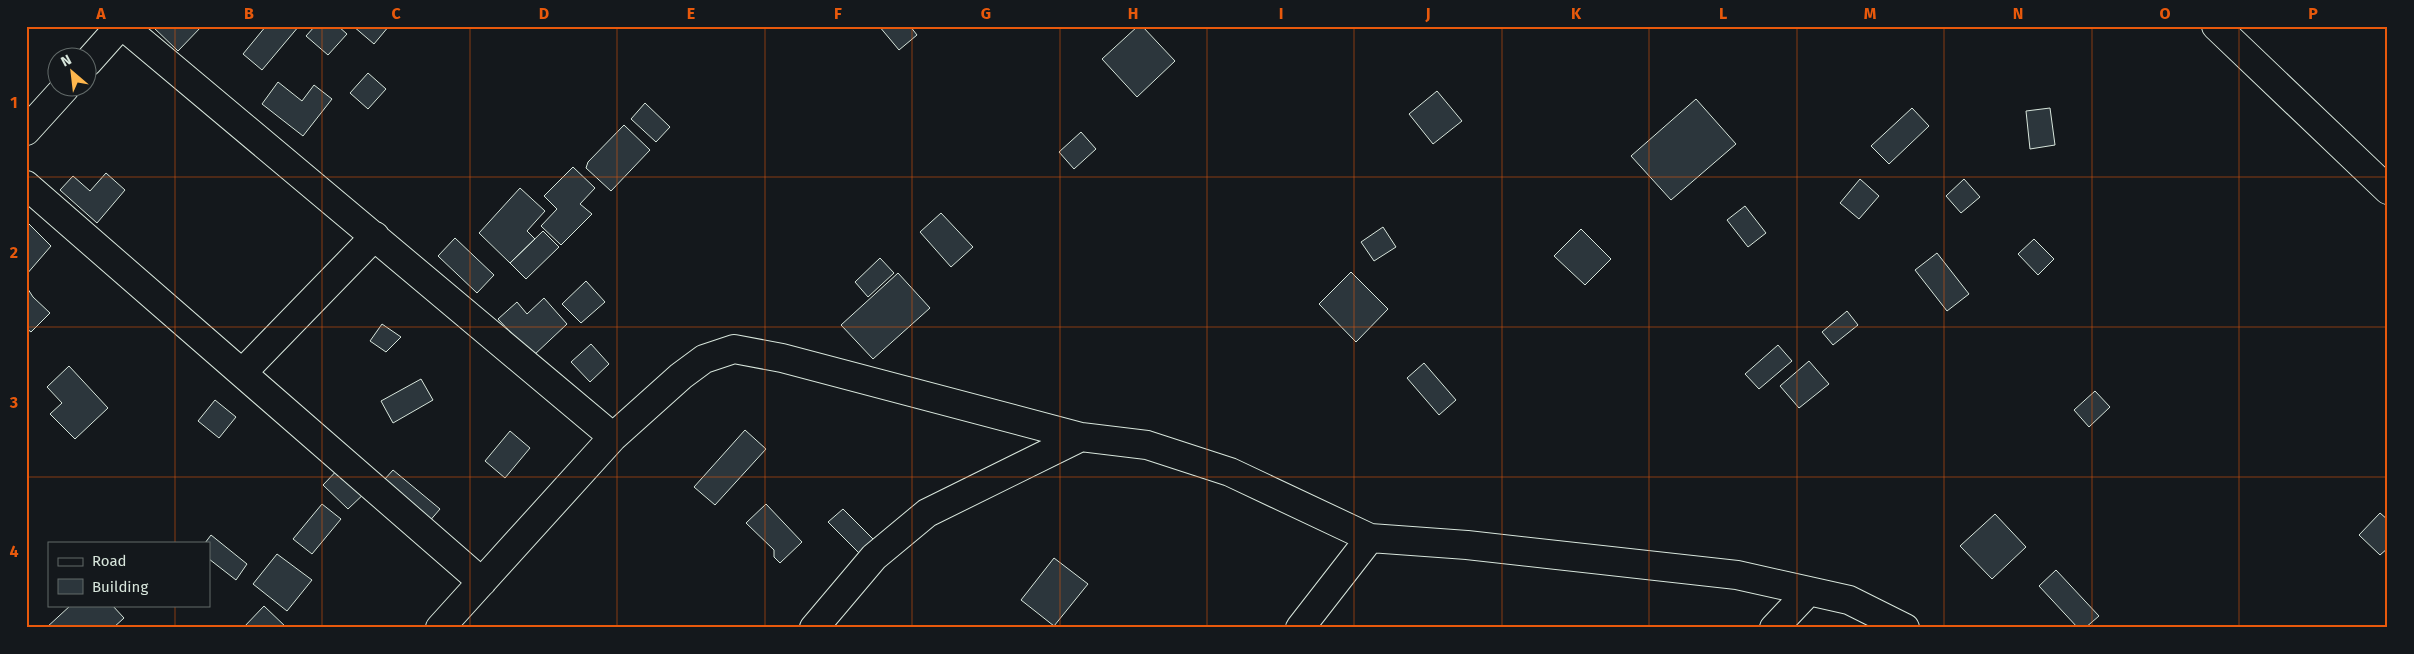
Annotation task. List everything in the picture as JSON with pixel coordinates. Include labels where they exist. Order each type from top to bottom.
[{"type":"street","points":[[98,51],[122,26],[376,236],[613,437]]},
{"type":"street","points":[[2216,26],[2388,190]]},
{"type":"street","points":[[26,131],[56,98]]},
{"type":"street","points":[[26,185],[482,582]]},
{"type":"street","points":[[242,374],[376,236]]},
{"type":"street","points":[[440,628],[613,437],[681,376],[704,359],[734,350],[782,358],[1081,437],[1147,445],[1230,472],[1370,538],[1467,545],[1736,575],[1849,600],[1905,628]]},
{"type":"street","points":[[814,628],[874,557],[927,513],[1081,437]]},
{"type":"street","points":[[1300,628],[1370,538]]},
{"type":"street","points":[[1774,628],[1809,591]]},
{"type":"building","points":[[152,26],[202,26],[178,51]]},
{"type":"building","points":[[266,26],[299,26],[262,70],[243,54]]},
{"type":"building","points":[[315,26],[338,26],[347,34],[328,55],[306,36]]},
{"type":"building","points":[[353,26],[389,26],[374,44]]},
{"type":"building","points":[[879,26],[910,26],[917,35],[899,50]]},
{"type":"building","points":[[1138,26],[1142,26],[1175,61],[1137,97],[1102,59]]},
{"type":"building","points":[[368,73],[386,89],[368,109],[350,93]]},
{"type":"building","points":[[278,82],[302,101],[314,85],[332,99],[303,136],[262,104]]},
{"type":"building","points":[[1437,91],[1462,121],[1433,144],[1409,114]]},
{"type":"building","points":[[1696,99],[1736,144],[1671,200],[1631,156]]},
{"type":"building","points":[[645,103],[670,127],[656,142],[631,119]]},
{"type":"building","points":[[1912,108],[1929,126],[1889,164],[1871,146]]},
{"type":"building","points":[[2050,108],[2055,145],[2030,149],[2026,111]]},
{"type":"building","points":[[624,125],[650,150],[611,191],[586,168],[588,162]]},
{"type":"building","points":[[1081,132],[1096,149],[1074,169],[1059,152]]},
{"type":"building","points":[[573,167],[595,188],[580,204],[592,214],[561,245],[541,226],[557,209],[544,196]]},
{"type":"building","points":[[106,173],[125,190],[97,223],[60,190],[73,176],[90,191]]},
{"type":"building","points":[[1860,179],[1879,196],[1859,219],[1840,203]]},
{"type":"building","points":[[1964,179],[1980,197],[1961,213],[1946,196]]},
{"type":"building","points":[[520,188],[545,211],[527,231],[535,239],[510,263],[479,233]]},
{"type":"building","points":[[1745,206],[1766,233],[1748,247],[1727,220]]},
{"type":"building","points":[[941,213],[973,247],[951,267],[920,232]]},
{"type":"building","points":[[26,221],[51,246],[26,275]]},
{"type":"building","points":[[1383,227],[1396,247],[1374,261],[1361,242]]},
{"type":"building","points":[[1581,229],[1611,259],[1585,285],[1554,256]]},
{"type":"building","points":[[543,231],[559,247],[526,279],[510,263]]},
{"type":"building","points":[[455,238],[494,275],[477,293],[438,256]]},
{"type":"building","points":[[2034,239],[2054,259],[2038,275],[2018,254]]},
{"type":"building","points":[[1937,253],[1969,294],[1947,311],[1915,270]]},
{"type":"building","points":[[880,258],[894,273],[868,297],[855,282]]},
{"type":"building","points":[[1351,272],[1388,309],[1356,342],[1319,304]]},
{"type":"building","points":[[898,273],[930,308],[873,359],[841,325]]},
{"type":"building","points":[[586,281],[605,302],[581,323],[562,304]]},
{"type":"building","points":[[26,286],[33,297],[50,313],[31,332],[26,328]]},
{"type":"building","points":[[544,298],[567,324],[533,356],[498,319],[517,302],[527,314]]},
{"type":"building","points":[[1847,311],[1858,325],[1833,345],[1822,332]]},
{"type":"building","points":[[382,324],[401,337],[386,352],[370,341]]},
{"type":"building","points":[[591,344],[609,364],[590,382],[571,362]]},
{"type":"building","points":[[1778,345],[1792,361],[1759,389],[1745,374]]},
{"type":"building","points":[[1809,361],[1829,384],[1799,408],[1780,386]]},
{"type":"building","points":[[1424,363],[1456,400],[1439,415],[1407,378]]},
{"type":"building","points":[[69,366],[108,408],[75,439],[50,414],[62,403],[47,387]]},
{"type":"building","points":[[421,379],[433,400],[393,423],[381,401]]},
{"type":"building","points":[[2095,391],[2110,407],[2089,427],[2074,410]]},
{"type":"building","points":[[215,400],[236,417],[219,438],[198,421]]},
{"type":"building","points":[[745,430],[766,449],[715,505],[694,487]]},
{"type":"building","points":[[510,431],[530,448],[505,478],[485,461]]},
{"type":"building","points":[[343,464],[369,489],[348,509],[323,485]]},
{"type":"building","points":[[393,470],[440,509],[422,530],[375,490]]},
{"type":"building","points":[[322,504],[341,519],[312,554],[293,539]]},
{"type":"building","points":[[766,504],[802,542],[780,563],[774,557],[774,550],[746,523]]},
{"type":"building","points":[[843,509],[876,542],[862,556],[828,522]]},
{"type":"building","points":[[2380,513],[2388,520],[2388,548],[2380,555],[2359,535]]},
{"type":"building","points":[[1995,514],[2026,547],[1992,579],[1960,546]]},
{"type":"building","points":[[211,535],[247,564],[236,580],[210,560],[210,542],[206,542]]},
{"type":"building","points":[[277,554],[312,580],[287,611],[253,584]]},
{"type":"building","points":[[1054,558],[1088,584],[1054,626],[1021,600]]},
{"type":"building","points":[[2056,570],[2099,616],[2085,628],[2078,628],[2039,586]]},
{"type":"building","points":[[70,606],[113,606],[124,618],[113,628],[46,628]]},
{"type":"building","points":[[264,606],[287,628],[243,628]]}]
